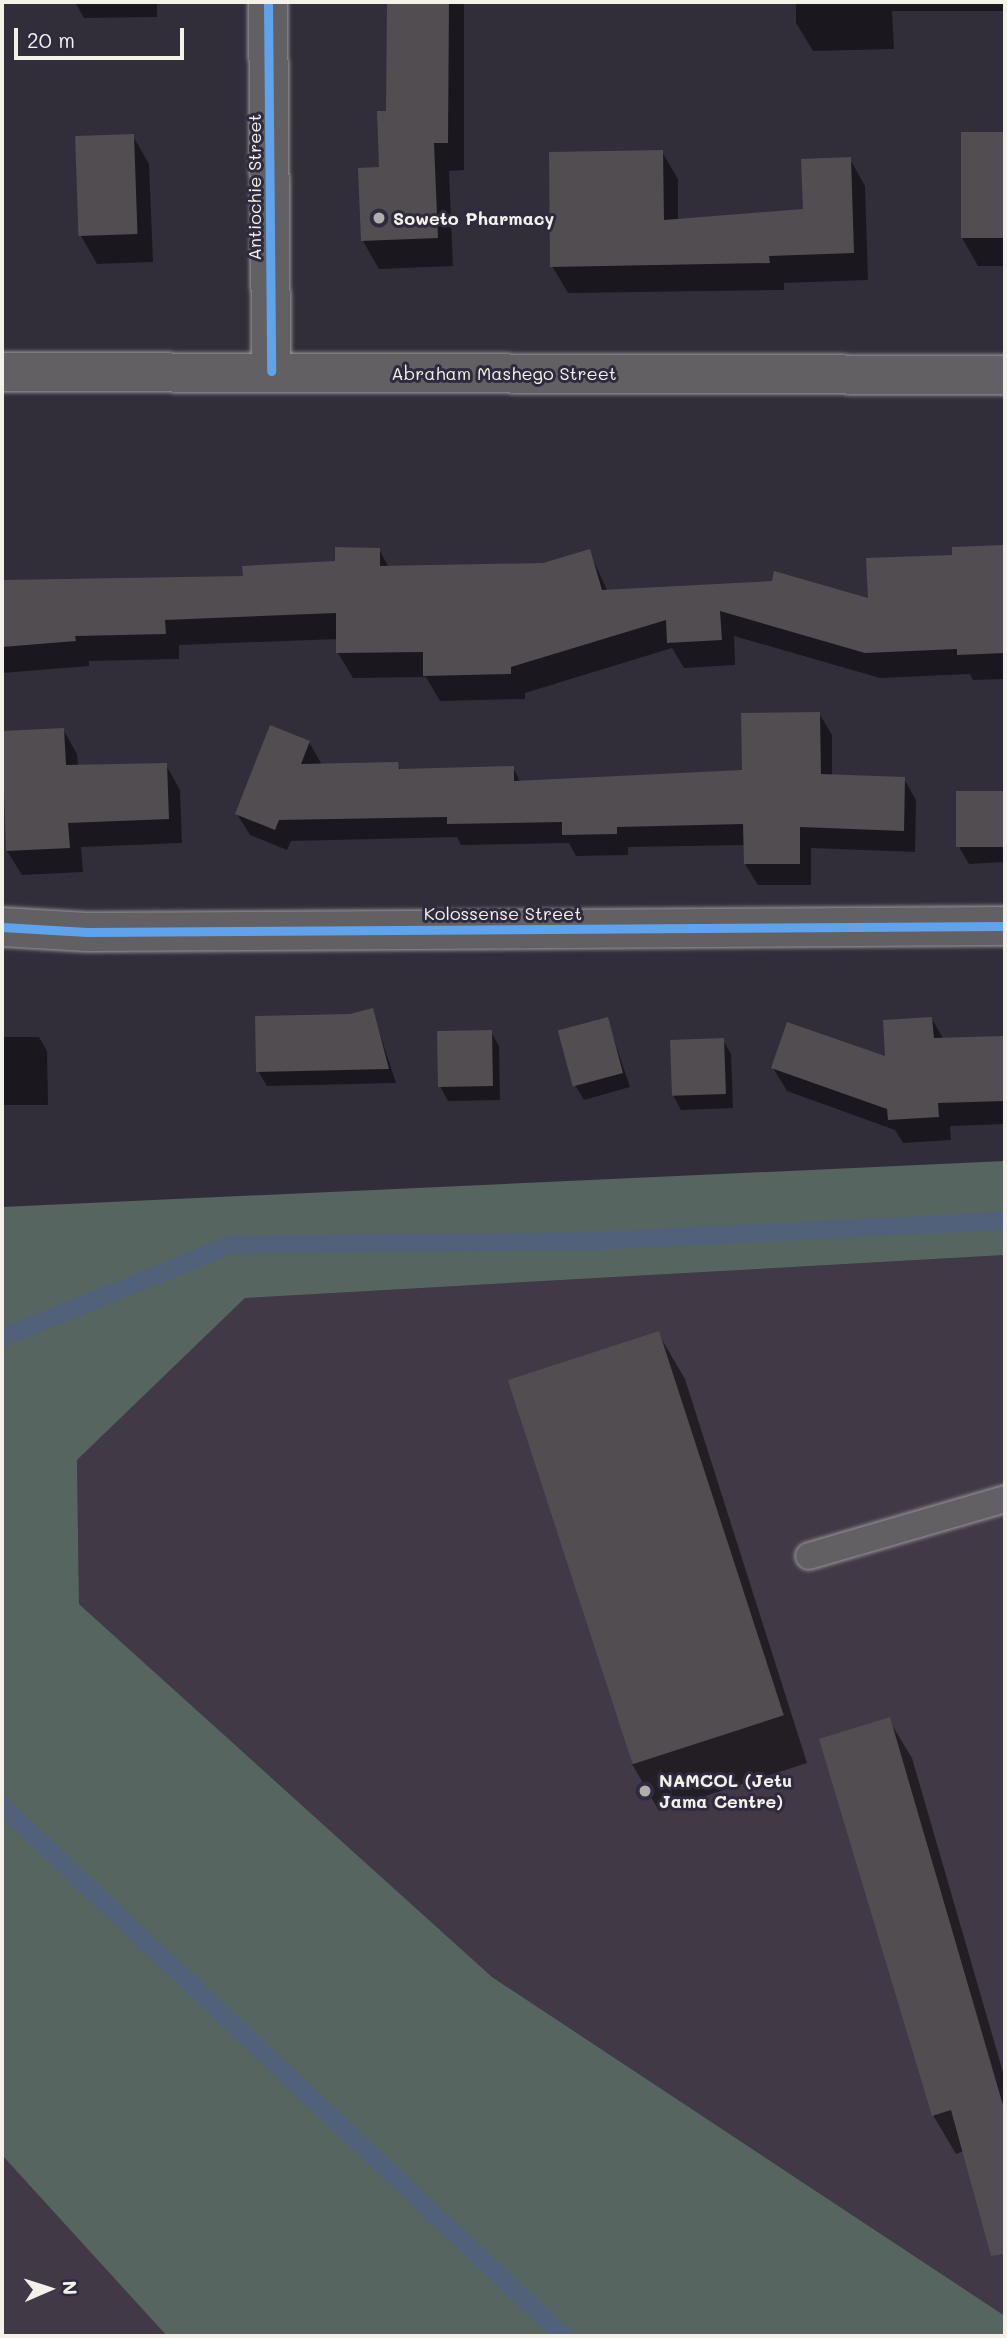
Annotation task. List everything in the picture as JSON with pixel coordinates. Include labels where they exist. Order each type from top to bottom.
[{"type":"street","name":"Antiochie Street","points":[[268,2],[271,371]]},
{"type":"street","name":"Abraham Mashego Street","points":[[2,372],[1005,375]]},
{"type":"street","name":"Kolossense Street","points":[[2,927],[87,932],[1005,926]]},
{"type":"lane","points":[[809,1556],[1005,1499]]},
{"type":"shaded area","points":[[1005,1161],[1005,1255],[245,1298],[77,1460],[79,1604],[492,1977],[1005,2316],[1005,2336],[167,2336],[2,2155],[2,1207]]},
{"type":"shaded area","name":"NAMCOL (Jetu Jama Centre)","points":[[1005,1255],[1005,2316],[492,1977],[79,1604],[77,1460],[245,1298]]},
{"type":"shaded area","points":[[2,2155],[37,2192],[167,2336],[2,2336]]},
{"type":"building","points":[[387,2],[449,2],[448,143],[434,143],[438,238],[361,241],[358,168],[379,167],[377,111],[386,111]]},
{"type":"building","points":[[961,132],[1005,132],[1005,238],[961,238]]},
{"type":"building","points":[[134,134],[137,234],[79,236],[75,136]]},
{"type":"building","points":[[663,150],[664,220],[803,209],[801,159],[851,157],[854,253],[769,256],[770,263],[550,267],[549,152]]},
{"type":"building","points":[[1005,545],[1005,653],[957,655],[957,649],[865,653],[720,611],[722,640],[667,643],[666,620],[511,667],[511,674],[423,676],[423,652],[336,653],[336,613],[165,620],[166,634],[75,636],[76,641],[2,647],[2,580],[243,576],[242,566],[335,561],[335,547],[380,548],[380,566],[543,563],[590,549],[602,590],[772,581],[774,571],[868,598],[866,558],[952,555],[952,547]]},
{"type":"building","points":[[820,712],[821,774],[905,777],[904,831],[800,827],[800,864],[744,864],[743,824],[617,827],[617,834],[562,835],[562,822],[447,824],[447,817],[279,820],[275,830],[235,814],[270,725],[310,741],[301,764],[398,762],[399,769],[514,766],[514,781],[742,770],[741,713]]},
{"type":"building","points":[[64,728],[66,765],[167,763],[169,819],[68,823],[70,848],[6,851],[2,731]]},
{"type":"building","points":[[956,791],[1005,791],[1005,847],[956,847]]},
{"type":"building","points":[[373,1008],[389,1069],[256,1072],[255,1016],[350,1014]]},
{"type":"building","points":[[608,1017],[623,1073],[573,1086],[558,1030]]},
{"type":"building","points":[[932,1017],[934,1038],[1005,1036],[1005,1101],[938,1103],[939,1117],[888,1120],[887,1109],[771,1068],[787,1022],[885,1056],[883,1020]]},
{"type":"building","points":[[492,1030],[493,1086],[438,1087],[437,1031]]},
{"type":"building","points":[[724,1038],[726,1094],[672,1096],[670,1040]]},
{"type":"building","points":[[659,1331],[784,1715],[633,1764],[508,1380]]},
{"type":"building","points":[[890,1717],[1005,2112],[1005,2254],[991,2256],[951,2110],[932,2116],[819,1739]]},
{"type":"waterway","points":[[2,1338],[230,1245],[592,1241],[1005,1221]]},
{"type":"waterway","points":[[2,1806],[563,2336]]},
{"type":"cycle path","points":[[268,2],[271,371]]},
{"type":"cycle path","points":[[2,927],[87,932],[1005,926]]},
{"type":"place","name":"Soweto Pharmacy","points":[[379,218]]},
{"type":"place","name":"NAMCOL (Jetu Jama Centre)","points":[[645,1791]]}]
